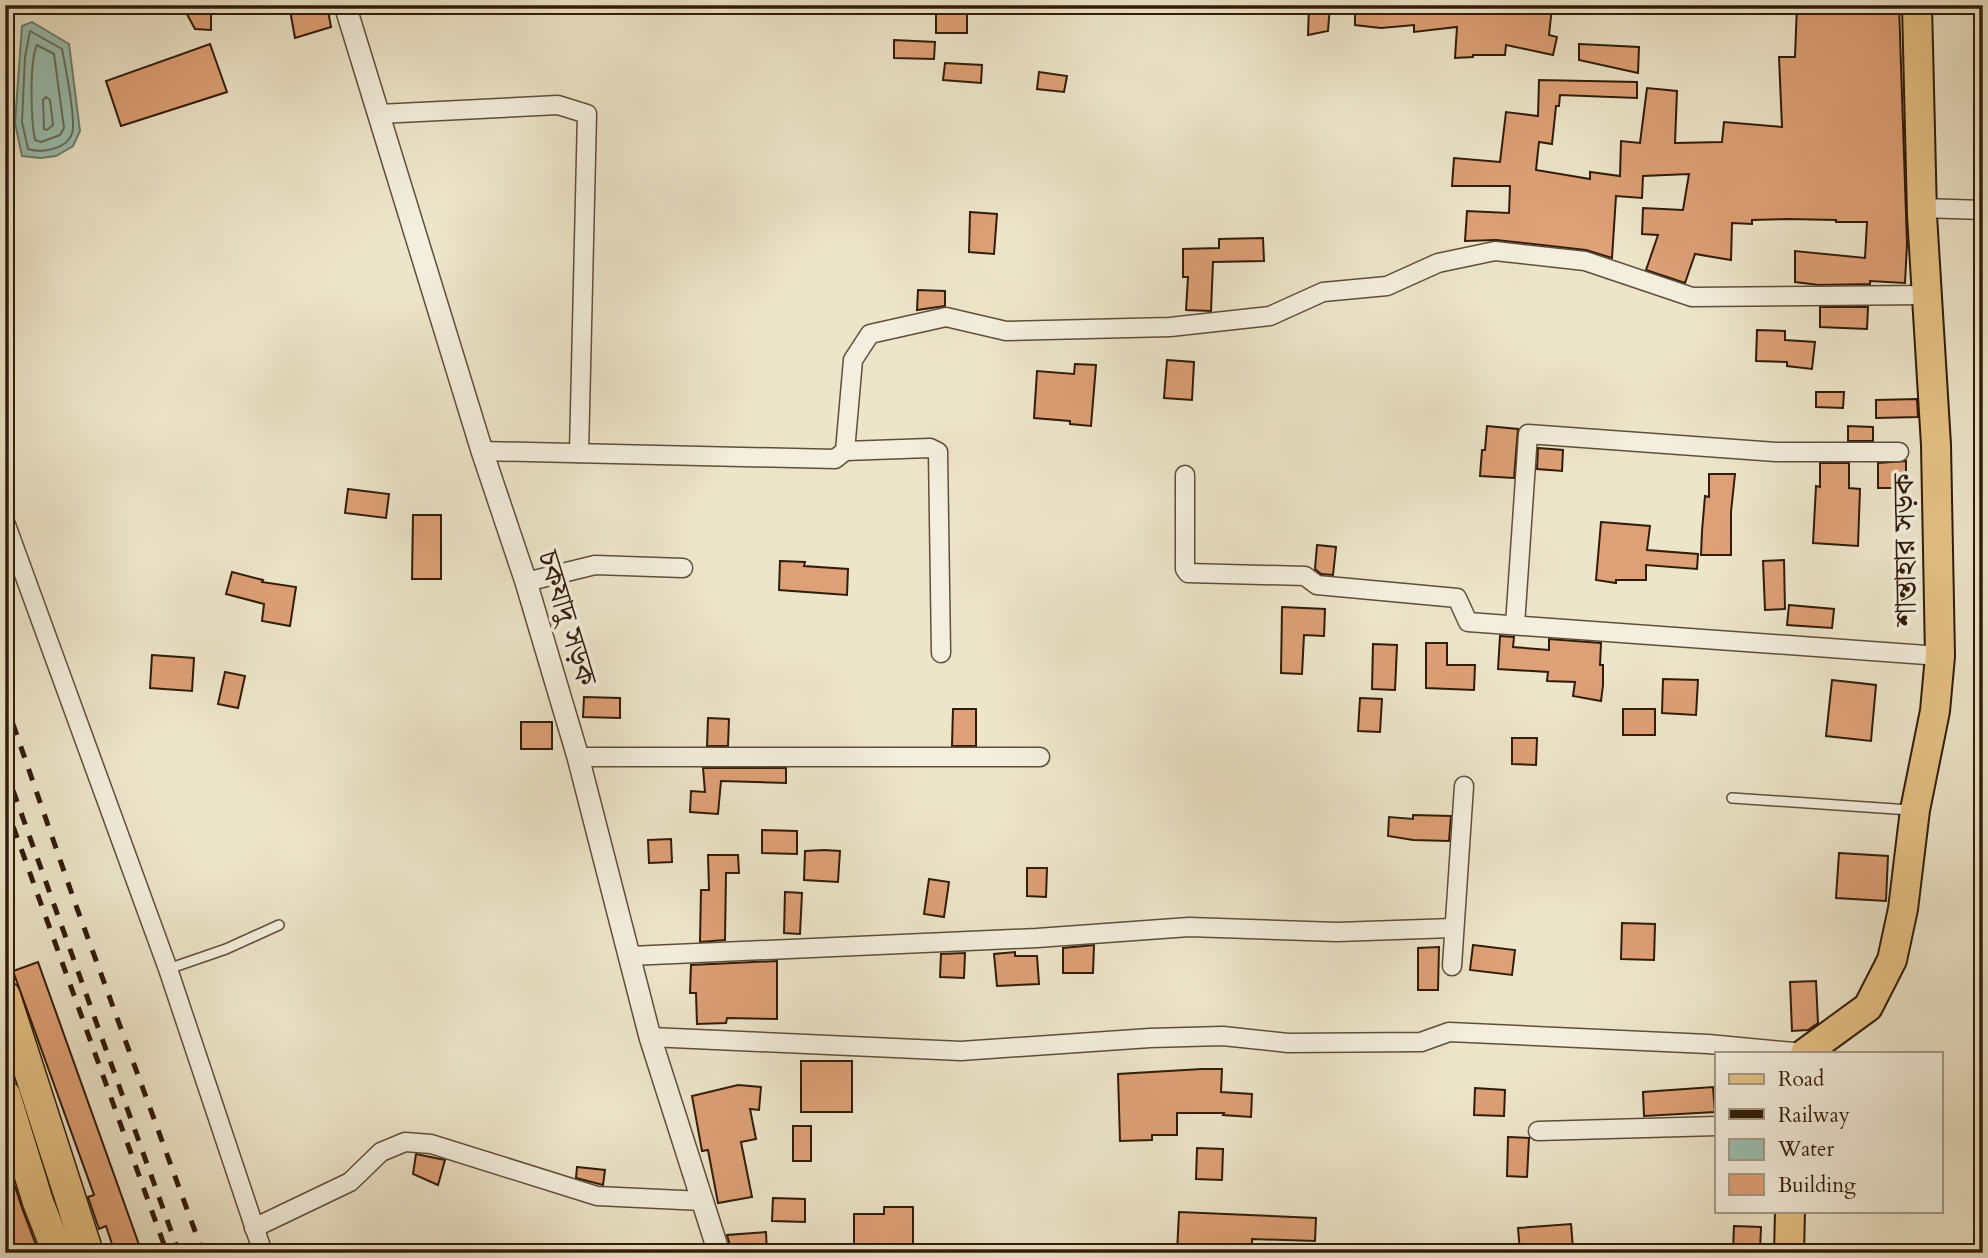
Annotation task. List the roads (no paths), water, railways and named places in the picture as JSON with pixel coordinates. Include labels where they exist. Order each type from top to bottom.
[{"type":"highway","points":[[5,996],[88,1253]]},
{"type":"highway","points":[[5,1095],[38,1202],[58,1253]]},
{"type":"main road","name":"শান্তাহার সড়ক","points":[[1806,1052],[1868,1007],[1892,960],[1903,909],[1915,810],[1935,711],[1940,656],[1936,445],[1922,208],[1917,5]]},
{"type":"main road","points":[[1789,1253],[1790,1212]]},
{"type":"street","name":"চকযাদু সড়ক","points":[[345,5],[482,451],[526,582],[578,757],[650,1037],[719,1253]]},
{"type":"street","points":[[379,114],[558,105],[587,114],[579,453]]},
{"type":"street","points":[[1922,208],[1983,210]]},
{"type":"street","points":[[845,451],[853,360],[870,334],[946,317],[1006,331],[1170,327],[1270,316],[1322,292],[1387,286],[1438,262],[1495,251],[1585,261],[1692,297],[1927,295]]},
{"type":"street","points":[[1515,625],[1528,434],[1776,452],[1899,452]]},
{"type":"street","points":[[482,451],[835,460],[845,451],[930,448],[938,452],[941,653]]},
{"type":"street","points":[[1185,475],[1185,569],[1188,573],[1305,576],[1317,585],[1457,598],[1468,622],[1940,656]]},
{"type":"street","points":[[5,522],[168,970],[263,1253]]},
{"type":"street","points":[[526,582],[595,565],[683,568]]},
{"type":"street","points":[[578,757],[1040,757]]},
{"type":"street","points":[[1452,965],[1464,786]]},
{"type":"street","points":[[629,957],[1037,939],[1189,927],[1337,932],[1454,928]]},
{"type":"street","points":[[650,1037],[961,1051],[1211,1036],[1288,1043],[1421,1042],[1449,1032],[1708,1044],[1794,1052]]},
{"type":"street","points":[[1538,1131],[1715,1126]]},
{"type":"street","points":[[254,1228],[350,1182],[381,1152],[405,1142],[431,1144],[597,1196],[703,1201]]},
{"type":"lane","points":[[1731,798],[1915,810]]},
{"type":"lane","points":[[168,970],[226,949],[279,925]]},
{"type":"water","points":[[32,22],[69,44],[80,131],[73,146],[56,156],[41,158],[22,156],[15,123],[22,26]]},
{"type":"railway","points":[[5,701],[74,900],[203,1253]]},
{"type":"railway","points":[[5,768],[179,1253]]},
{"type":"railway","points":[[5,804],[167,1253]]}]
